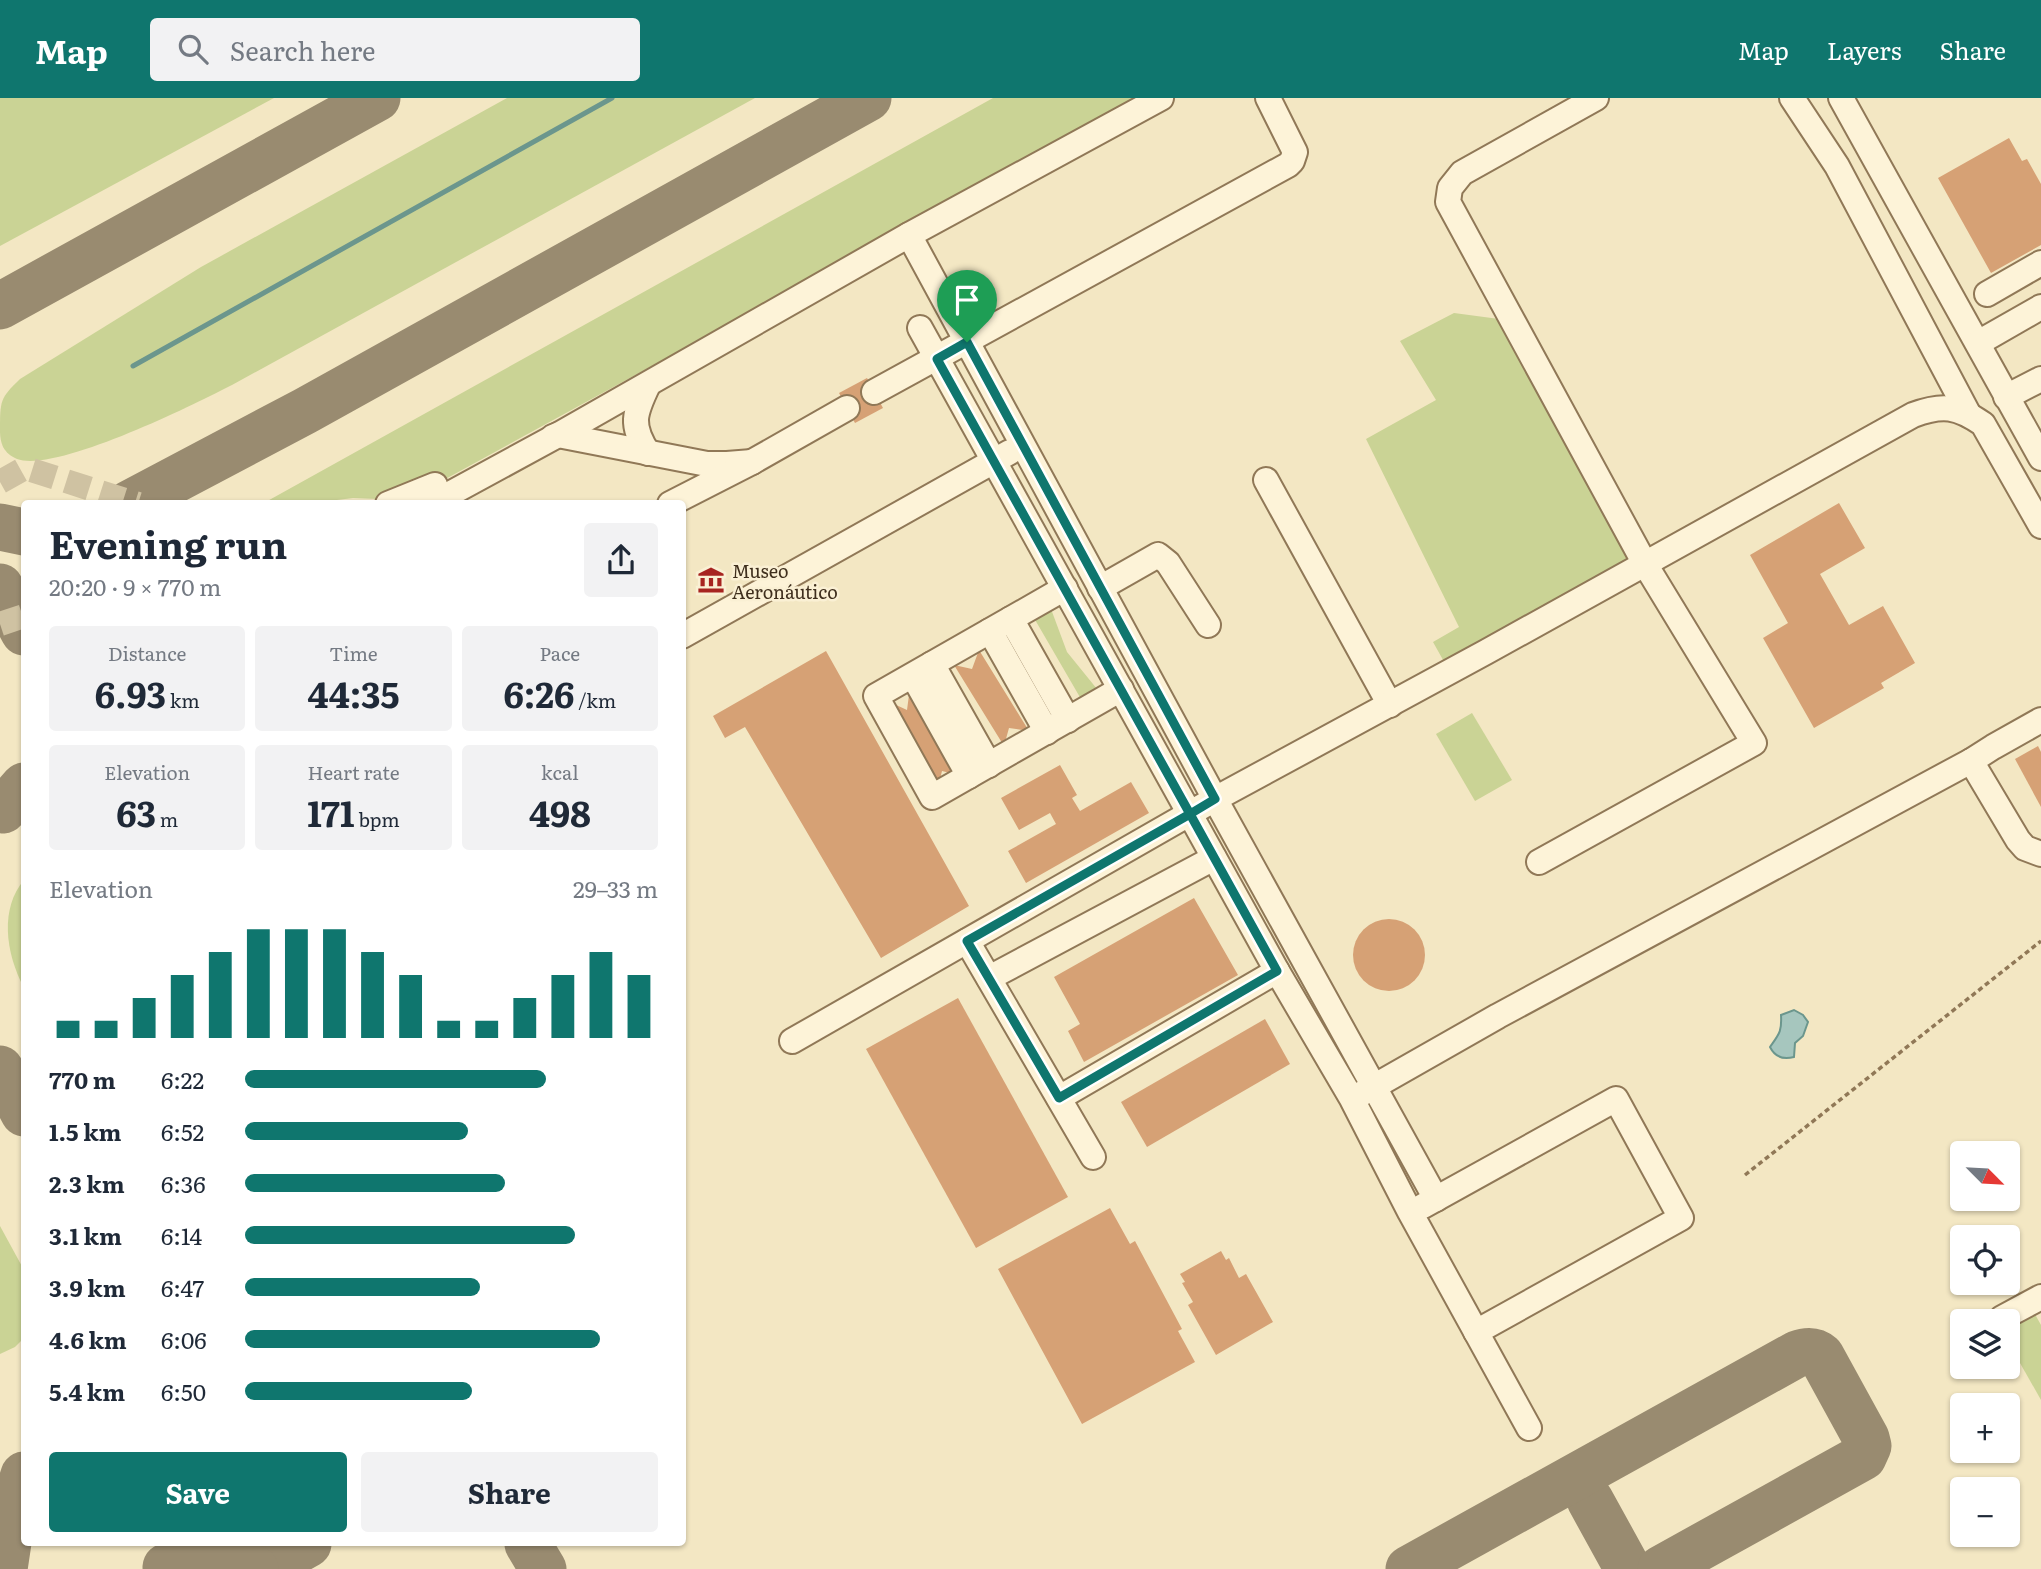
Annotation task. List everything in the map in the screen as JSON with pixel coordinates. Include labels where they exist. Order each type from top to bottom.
[{"type":"street","points":[[434,500],[444,497],[558,435],[909,235],[1161,98]]},
{"type":"street","points":[[874,392],[1288,165],[1295,152],[1268,98]]},
{"type":"street","points":[[1539,862],[1754,743],[1645,564],[1448,202],[1450,188],[1462,173],[1596,98]]},
{"type":"street","points":[[1792,98],[1837,166],[1969,415]]},
{"type":"street","points":[[1841,98],[2006,397],[2034,429],[2041,458]]},
{"type":"street","points":[[909,235],[1436,1199]]},
{"type":"street","points":[[1987,294],[2041,263]]},
{"type":"street","points":[[1978,343],[2041,307]]},
{"type":"street","points":[[920,328],[1277,971],[1352,1099],[1410,1212],[1529,1428]]},
{"type":"street","points":[[2006,397],[2041,379]]},
{"type":"street","points":[[648,385],[635,418],[638,438],[648,453]]},
{"type":"street","points":[[792,1041],[1215,799],[1913,415],[1949,407],[1983,424],[2041,526]]},
{"type":"street","points":[[678,500],[847,408]]},
{"type":"street","points":[[398,500],[558,435],[707,464],[752,462]]},
{"type":"street","points":[[686,634],[1023,446]]},
{"type":"street","points":[[675,500],[681,480],[676,459]]},
{"type":"street","points":[[1266,480],[1390,705]]},
{"type":"street","points":[[1100,588],[1158,555],[1168,563],[1208,625]]},
{"type":"street","points":[[1065,588],[876,696],[932,797],[1121,689]]},
{"type":"street","points":[[1001,625],[1057,726]]},
{"type":"street","points":[[923,670],[979,770]]},
{"type":"street","points":[[1352,1099],[1534,996],[1972,761],[2041,720]]},
{"type":"street","points":[[1972,761],[2018,840],[2025,848],[2041,854]]},
{"type":"street","points":[[989,978],[1214,858]]},
{"type":"street","points":[[967,941],[1093,1157]]},
{"type":"street","points":[[1059,1098],[1277,971]]},
{"type":"street","points":[[1410,1212],[1616,1099],[1681,1218],[1476,1332]]},
{"type":"street","points":[[2019,1309],[2041,1297]]},
{"type":"path","points":[[1745,1175],[2041,941]]},
{"type":"green space","points":[[0,98],[274,98],[0,246]]},
{"type":"green space","points":[[507,98],[755,98],[232,385],[187,407],[124,435],[62,456],[36,461],[17,459],[5,451],[0,435],[1,406],[8,391],[20,379],[201,267]]},
{"type":"green space","points":[[993,98],[1141,98],[429,488],[379,499],[269,500]]},
{"type":"green space","points":[[1454,313],[1499,319],[1632,561],[1447,667],[1433,642],[1459,627],[1366,439],[1436,400],[1400,341]]},
{"type":"green space","points":[[1051,609],[1067,652],[1097,689],[1081,699],[1034,618]]},
{"type":"green space","points":[[1472,713],[1512,780],[1475,801],[1436,734]]},
{"type":"green space","points":[[21,884],[21,981],[9,945],[8,931],[8,917],[16,891]]},
{"type":"green space","points":[[0,1226],[21,1264],[21,1341],[0,1354]]},
{"type":"green space","points":[[2032,1309],[2041,1325],[2041,1400],[2020,1363],[2020,1315]]},
{"type":"water","points":[[1794,1010],[1808,1022],[1803,1036],[1795,1043],[1794,1057],[1783,1058],[1770,1047],[1779,1032],[1781,1015]]},
{"type":"building","points":[[2009,138],[2022,161],[2027,159],[2041,184],[2041,245],[1991,273],[1938,178]]},
{"type":"building","points":[[867,378],[883,408],[855,423],[839,393]]},
{"type":"building","points":[[1839,503],[1865,548],[1820,574],[1849,625],[1883,606],[1915,663],[1881,683],[1884,688],[1814,728],[1763,638],[1788,623],[1750,555]]},
{"type":"building","points":[[979,650],[1029,731],[1009,728],[1004,746],[954,665],[972,669]]},
{"type":"building","points":[[826,651],[969,906],[881,958],[745,727],[725,738],[713,716]]},
{"type":"building","points":[[909,695],[954,774],[942,771],[939,783],[894,704],[907,710]]},
{"type":"building","points":[[2038,746],[2041,752],[2041,807],[2015,759]]},
{"type":"building","points":[[1060,765],[1077,795],[1072,798],[1080,811],[1131,782],[1149,813],[1026,883],[1008,851],[1056,824],[1050,813],[1019,830],[1001,798]]},
{"type":"building","points":[[1194,898],[1238,975],[1084,1062],[1068,1031],[1080,1024],[1054,977]]},
{"type":"building","points":[[1389,919],[1409,925],[1419,935],[1425,955],[1419,975],[1409,985],[1389,991],[1369,985],[1359,975],[1353,955],[1359,935],[1369,925]]},
{"type":"building","points":[[958,998],[1068,1197],[976,1248],[866,1049]]},
{"type":"building","points":[[1265,1019],[1290,1064],[1147,1147],[1121,1102]]},
{"type":"building","points":[[1110,1208],[1130,1244],[1135,1241],[1182,1329],[1178,1331],[1195,1362],[1082,1424],[998,1269]]},
{"type":"building","points":[[1221,1251],[1226,1260],[1229,1258],[1239,1278],[1246,1274],[1273,1322],[1216,1355],[1188,1305],[1193,1302],[1180,1274]]},
{"type":"waterway","points":[[133,366],[612,98]]},
{"type":"taxiway","points":[[0,306],[377,98]]},
{"type":"taxiway","points":[[137,500],[305,411],[868,98]]},
{"type":"taxiway","points":[[0,527],[21,531]]},
{"type":"taxiway","points":[[0,587],[21,626]]},
{"type":"taxiway","points":[[3,810],[21,789]]},
{"type":"taxiway","points":[[0,1069],[21,1108]]},
{"type":"taxiway","points":[[1409,1569],[1797,1354],[1809,1352],[1821,1356],[1866,1438],[1868,1446],[1863,1457],[1661,1569]]},
{"type":"taxiway","points":[[4,1569],[13,1509],[21,1484]]},
{"type":"taxiway","points":[[1590,1500],[1628,1569]]},
{"type":"taxiway","points":[[272,1564],[304,1546]]},
{"type":"taxiway","points":[[529,1546],[543,1569]]},
{"type":"taxiway","points":[[166,1567],[211,1559],[234,1561],[255,1569]]},
{"type":"tunnel","points":[[0,482],[25,468],[125,500]]},
{"type":"tunnel","points":[[0,624],[21,617]]},
{"type":"place","name":"Museo Aeronáutico","points":[[711,580]]},
{"type":"route","points":[[967,342],[937,359],[1190,814],[967,941],[1059,1098],[1277,971],[1190,814],[1215,799],[967,342]]}]
